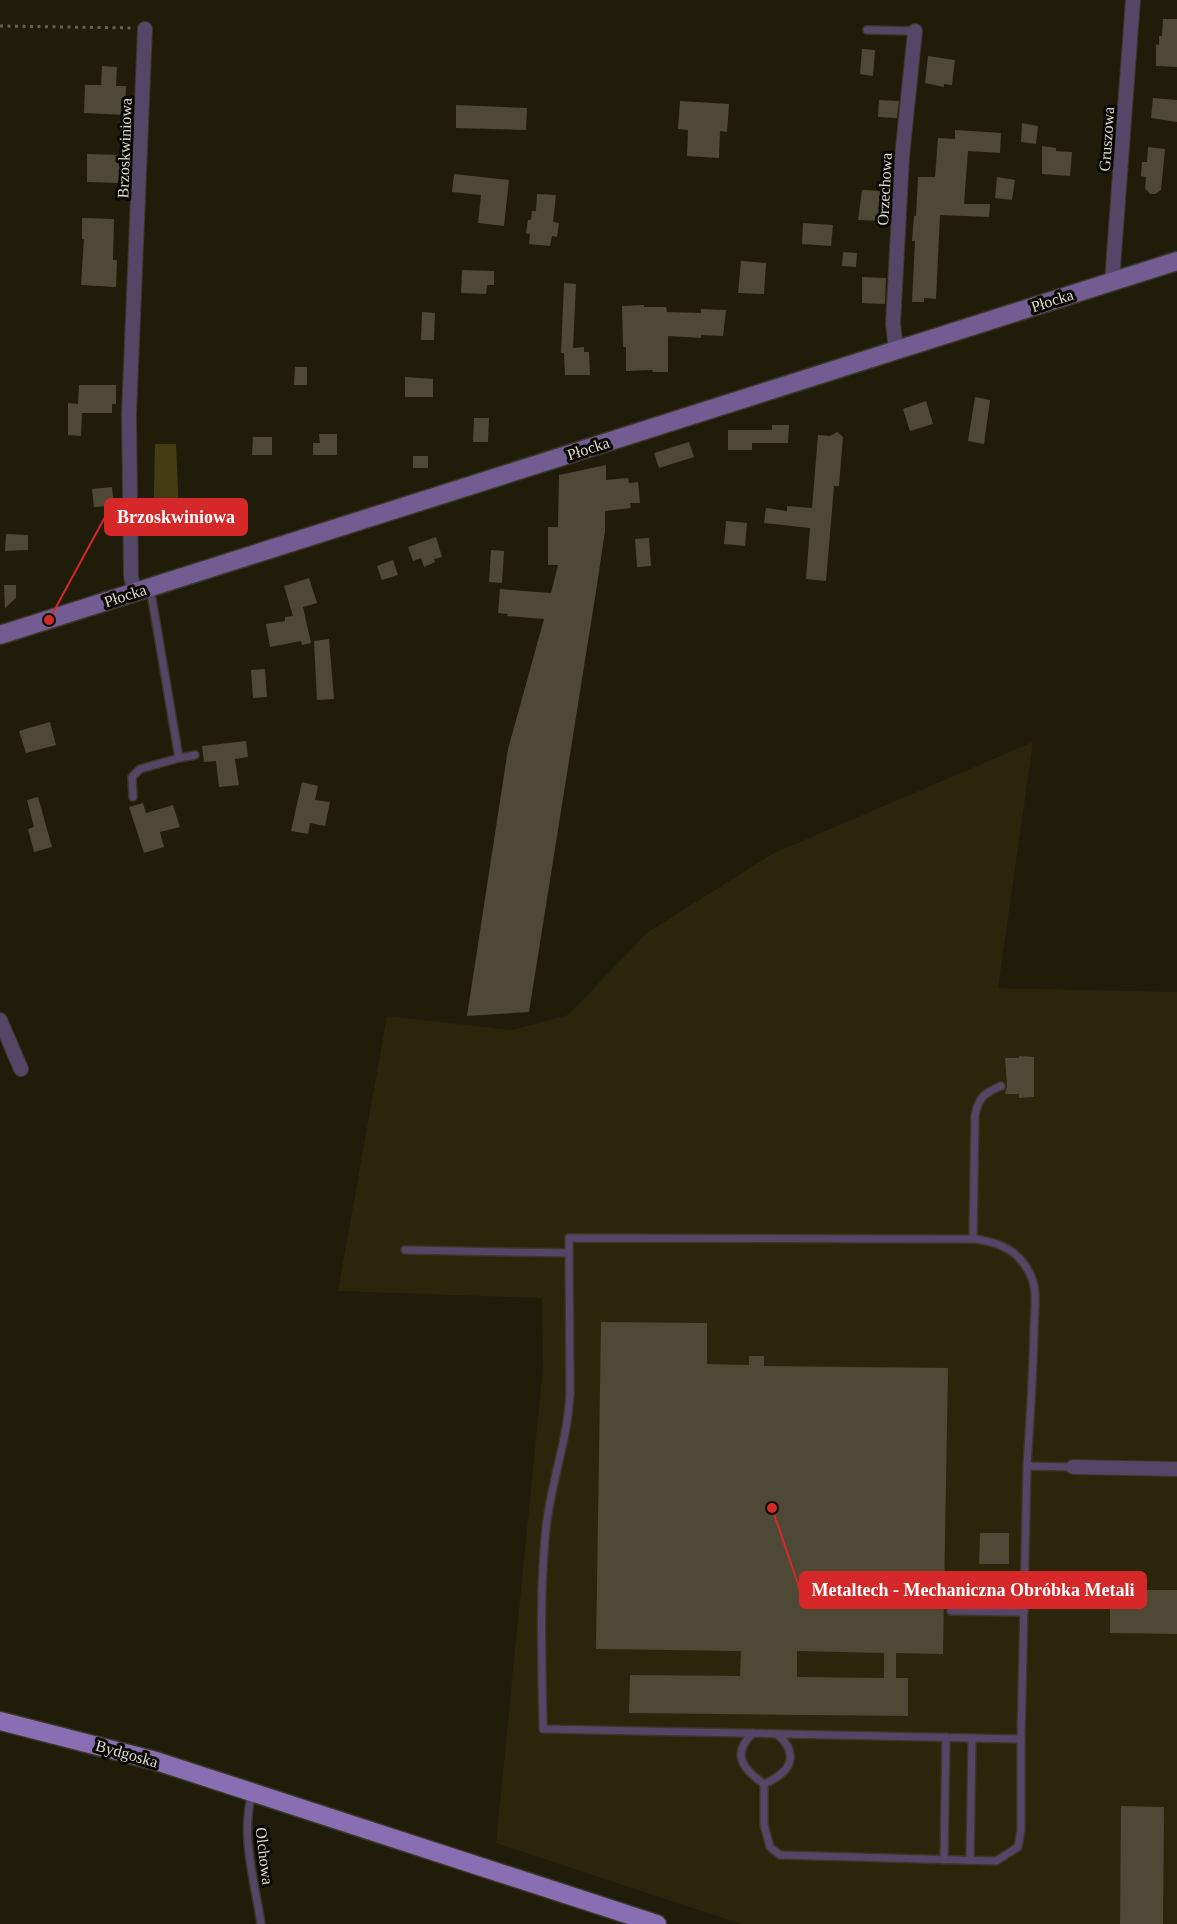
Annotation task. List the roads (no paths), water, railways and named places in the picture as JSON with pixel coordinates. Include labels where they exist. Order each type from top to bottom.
[{"type":"main road","name":"Bydgoska","points":[[0,1721],[129,1754],[253,1792],[657,1924]]},
{"type":"street","name":"Gruszowa","points":[[1112,281],[1133,0]]},
{"type":"street","name":"Brzoskwiniowa","points":[[143,590],[131,577],[129,414],[146,28]]},
{"type":"street","name":"Orzechowa","points":[[896,350],[893,324],[902,157],[915,31]]},
{"type":"street","name":"Płocka","points":[[0,635],[1177,261]]},
{"type":"street","points":[[0,1020],[21,1069]]},
{"type":"street","points":[[1073,1467],[1177,1469]]},
{"type":"lane","points":[[867,30],[915,31]]},
{"type":"lane","points":[[143,590],[179,758]]},
{"type":"lane","points":[[134,797],[132,777],[140,769],[195,755]]},
{"type":"lane","points":[[973,1239],[975,1115],[980,1100],[986,1092],[1001,1086]]},
{"type":"lane","points":[[764,1784],[764,1825],[770,1847],[780,1855],[996,1861],[1018,1847],[1022,1830],[1027,1466],[1035,1303],[1032,1279],[1025,1264],[998,1242],[973,1239],[569,1238],[569,1418],[546,1527],[542,1656],[543,1729],[1022,1738]]},
{"type":"lane","points":[[405,1250],[569,1253]]},
{"type":"lane","points":[[1027,1466],[1073,1467]]},
{"type":"lane","points":[[951,1611],[1024,1612]]},
{"type":"lane","points":[[753,1733],[744,1741],[742,1760],[747,1772],[764,1784]]},
{"type":"lane","points":[[764,1784],[787,1771],[790,1756],[787,1743],[777,1734]]},
{"type":"lane","points":[[944,1860],[946,1737]]},
{"type":"lane","points":[[970,1860],[972,1737]]},
{"type":"lane","name":"Olchowa","points":[[253,1792],[247,1818],[248,1842],[261,1924]]},
{"type":"place","name":"Brzoskwiniowa","points":[[49,620]]},
{"type":"place","name":"Metaltech - Mechaniczna Obróbka Metali","points":[[772,1508]]}]
